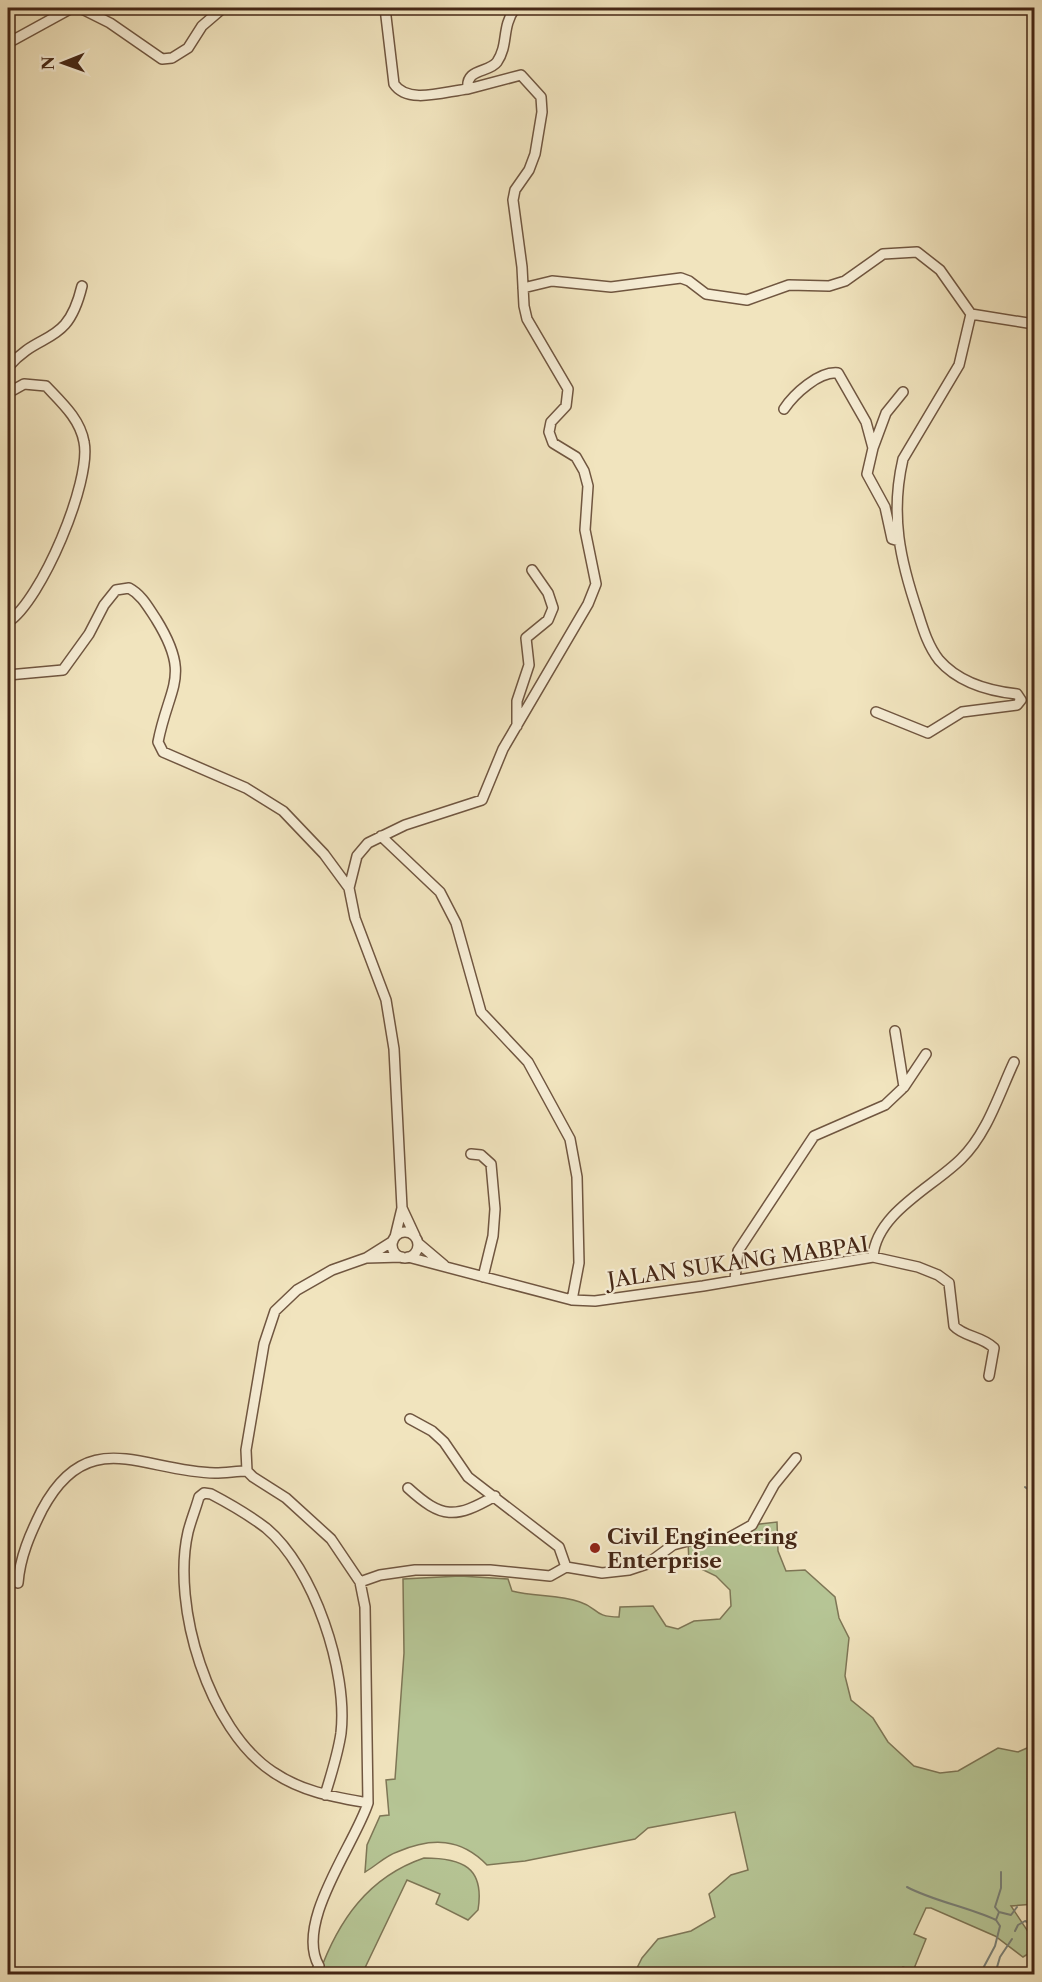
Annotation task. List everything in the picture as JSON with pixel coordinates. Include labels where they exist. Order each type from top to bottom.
[{"type":"street","points":[[8,43],[70,9],[82,9],[110,22],[157,57],[168,59],[188,48],[202,26],[223,8]]},
{"type":"street","points":[[385,8],[392,75],[399,92],[408,96],[468,88],[521,75],[541,97],[542,112],[535,154],[529,170],[514,190],[513,200],[527,319],[568,389],[566,406],[551,423],[549,432],[554,443],[576,457],[584,471],[588,486],[585,530],[596,584],[588,604],[503,749],[483,800],[405,825],[381,836],[359,851],[350,888],[355,918],[386,1000],[394,1049],[402,1208],[394,1239],[394,1251],[405,1257],[416,1252],[417,1240],[402,1208]]},
{"type":"street","points":[[468,88],[467,83],[473,75],[493,66],[498,60],[504,45],[506,21],[515,8]]},
{"type":"street","points":[[523,288],[552,281],[611,287],[681,278],[706,294],[747,300],[789,285],[829,286],[845,281],[883,254],[906,250],[917,252],[940,270],[970,314],[1035,324]]},
{"type":"street","points":[[8,367],[20,354],[55,335],[69,322],[82,285]]},
{"type":"street","points":[[876,712],[928,733],[962,711],[1017,705],[1021,700],[1017,694],[976,686],[939,660],[927,641],[902,566],[899,541],[899,476],[903,459],[958,365],[970,314]]},
{"type":"street","points":[[784,409],[791,400],[815,381],[832,373],[838,373],[866,422],[873,448]]},
{"type":"street","points":[[8,393],[24,384],[46,386],[80,427],[85,444],[81,483],[48,570],[34,594],[16,617],[8,622]]},
{"type":"street","points":[[899,541],[892,539],[885,507],[867,474],[873,448],[886,413],[903,392]]},
{"type":"street","points":[[517,726],[517,701],[529,665],[526,638],[548,620],[553,608],[548,592],[532,570]]},
{"type":"street","points":[[8,675],[63,670],[86,639],[104,605],[116,590],[129,588],[136,591],[152,613],[173,651],[175,688],[158,742],[163,752],[246,788],[283,811],[324,854],[350,888]]},
{"type":"street","points":[[381,836],[440,892],[456,923],[481,1012],[528,1062],[544,1086],[570,1139],[576,1178],[579,1263],[573,1300]]},
{"type":"street","points":[[896,1031],[904,1087]]},
{"type":"street","points":[[735,1279],[738,1251],[814,1136],[885,1105],[904,1087],[926,1054]]},
{"type":"street","points":[[873,1257],[890,1219],[961,1159],[978,1140],[1014,1062]]},
{"type":"street","points":[[471,1154],[481,1155],[491,1164],[495,1209],[493,1236],[483,1277]]},
{"type":"street","points":[[394,1239],[407,1232],[417,1240]]},
{"type":"street","name":"JALAN SUKANG MABPAI","points":[[248,1471],[246,1450],[249,1426],[272,1317],[297,1290],[319,1276],[366,1258],[394,1239]]},
{"type":"street","name":"JALAN SUKANG MABPAI","points":[[417,1240],[447,1268]]},
{"type":"street","name":"JALAN SUKANG MABPAI","points":[[366,1258],[405,1257],[573,1300],[608,1299],[873,1257],[918,1267],[938,1275],[949,1283],[954,1326],[958,1330],[986,1339],[994,1348],[988,1376]]},
{"type":"street","points":[[410,1419],[432,1431],[444,1442],[468,1477],[559,1547],[566,1567]]},
{"type":"street","points":[[18,1583],[20,1561],[35,1523],[60,1480],[72,1470],[90,1462],[122,1457],[215,1473],[248,1471],[314,1522],[331,1539],[360,1582],[367,1623],[369,1803],[362,1822],[336,1869],[316,1922],[313,1952],[317,1970]]},
{"type":"street","points":[[360,1582],[380,1575],[415,1570],[490,1570],[550,1576],[566,1567],[602,1573],[621,1572],[647,1564],[674,1545],[688,1541],[725,1539],[752,1525],[774,1485],[796,1458]]},
{"type":"street","points":[[408,1488],[435,1511],[447,1513],[467,1509],[495,1496]]},
{"type":"street","points":[[325,1795],[341,1732],[341,1700],[334,1656],[314,1593],[293,1560],[267,1529],[211,1494],[204,1493],[199,1497],[188,1533],[185,1578],[188,1610],[205,1676],[216,1702],[244,1748],[273,1772],[293,1784],[325,1795],[369,1803]]},
{"type":"green space","points":[[777,1522],[778,1551],[786,1571],[805,1570],[835,1597],[839,1618],[849,1638],[845,1676],[851,1700],[873,1718],[888,1742],[914,1766],[940,1773],[958,1771],[998,1748],[1018,1752],[1034,1745],[1034,1904],[1011,1906],[1029,1933],[1033,1951],[1023,1957],[995,1936],[931,1908],[926,1908],[914,1934],[926,1939],[913,1971],[903,1967],[900,1974],[634,1974],[642,1958],[658,1939],[691,1931],[715,1917],[709,1894],[731,1875],[748,1870],[735,1812],[648,1828],[635,1839],[525,1861],[487,1865],[467,1849],[434,1842],[410,1847],[393,1854],[365,1872],[367,1845],[380,1816],[389,1815],[386,1780],[395,1779],[404,1653],[403,1579],[460,1576],[508,1579],[512,1591],[572,1599],[586,1604],[605,1616],[619,1617],[620,1607],[653,1606],[666,1626],[678,1629],[694,1621],[720,1619],[731,1606],[730,1590],[716,1576],[689,1563],[688,1541],[712,1540],[752,1525]]},
{"type":"green space","points":[[424,1858],[449,1860],[468,1868],[478,1884],[478,1910],[468,1920],[436,1904],[440,1894],[407,1880],[362,1974],[319,1974],[336,1936],[358,1903],[387,1877],[404,1866]]},
{"type":"waterway","points":[[1025,1487],[1034,1494]]},
{"type":"waterway","points":[[980,1974],[995,1946],[1000,1926],[996,1920],[999,1912],[995,1907],[1001,1888],[1001,1872]]},
{"type":"waterway","points":[[907,1887],[996,1920]]},
{"type":"waterway","points":[[999,1912],[1011,1915],[1017,1907]]},
{"type":"waterway","points":[[1015,1931],[1018,1925],[1025,1921],[1031,1924]]},
{"type":"waterway","points":[[995,1974],[1000,1957],[1012,1939]]},
{"type":"place","name":"Civil Engineering Enterprise","points":[[595,1548]]}]
